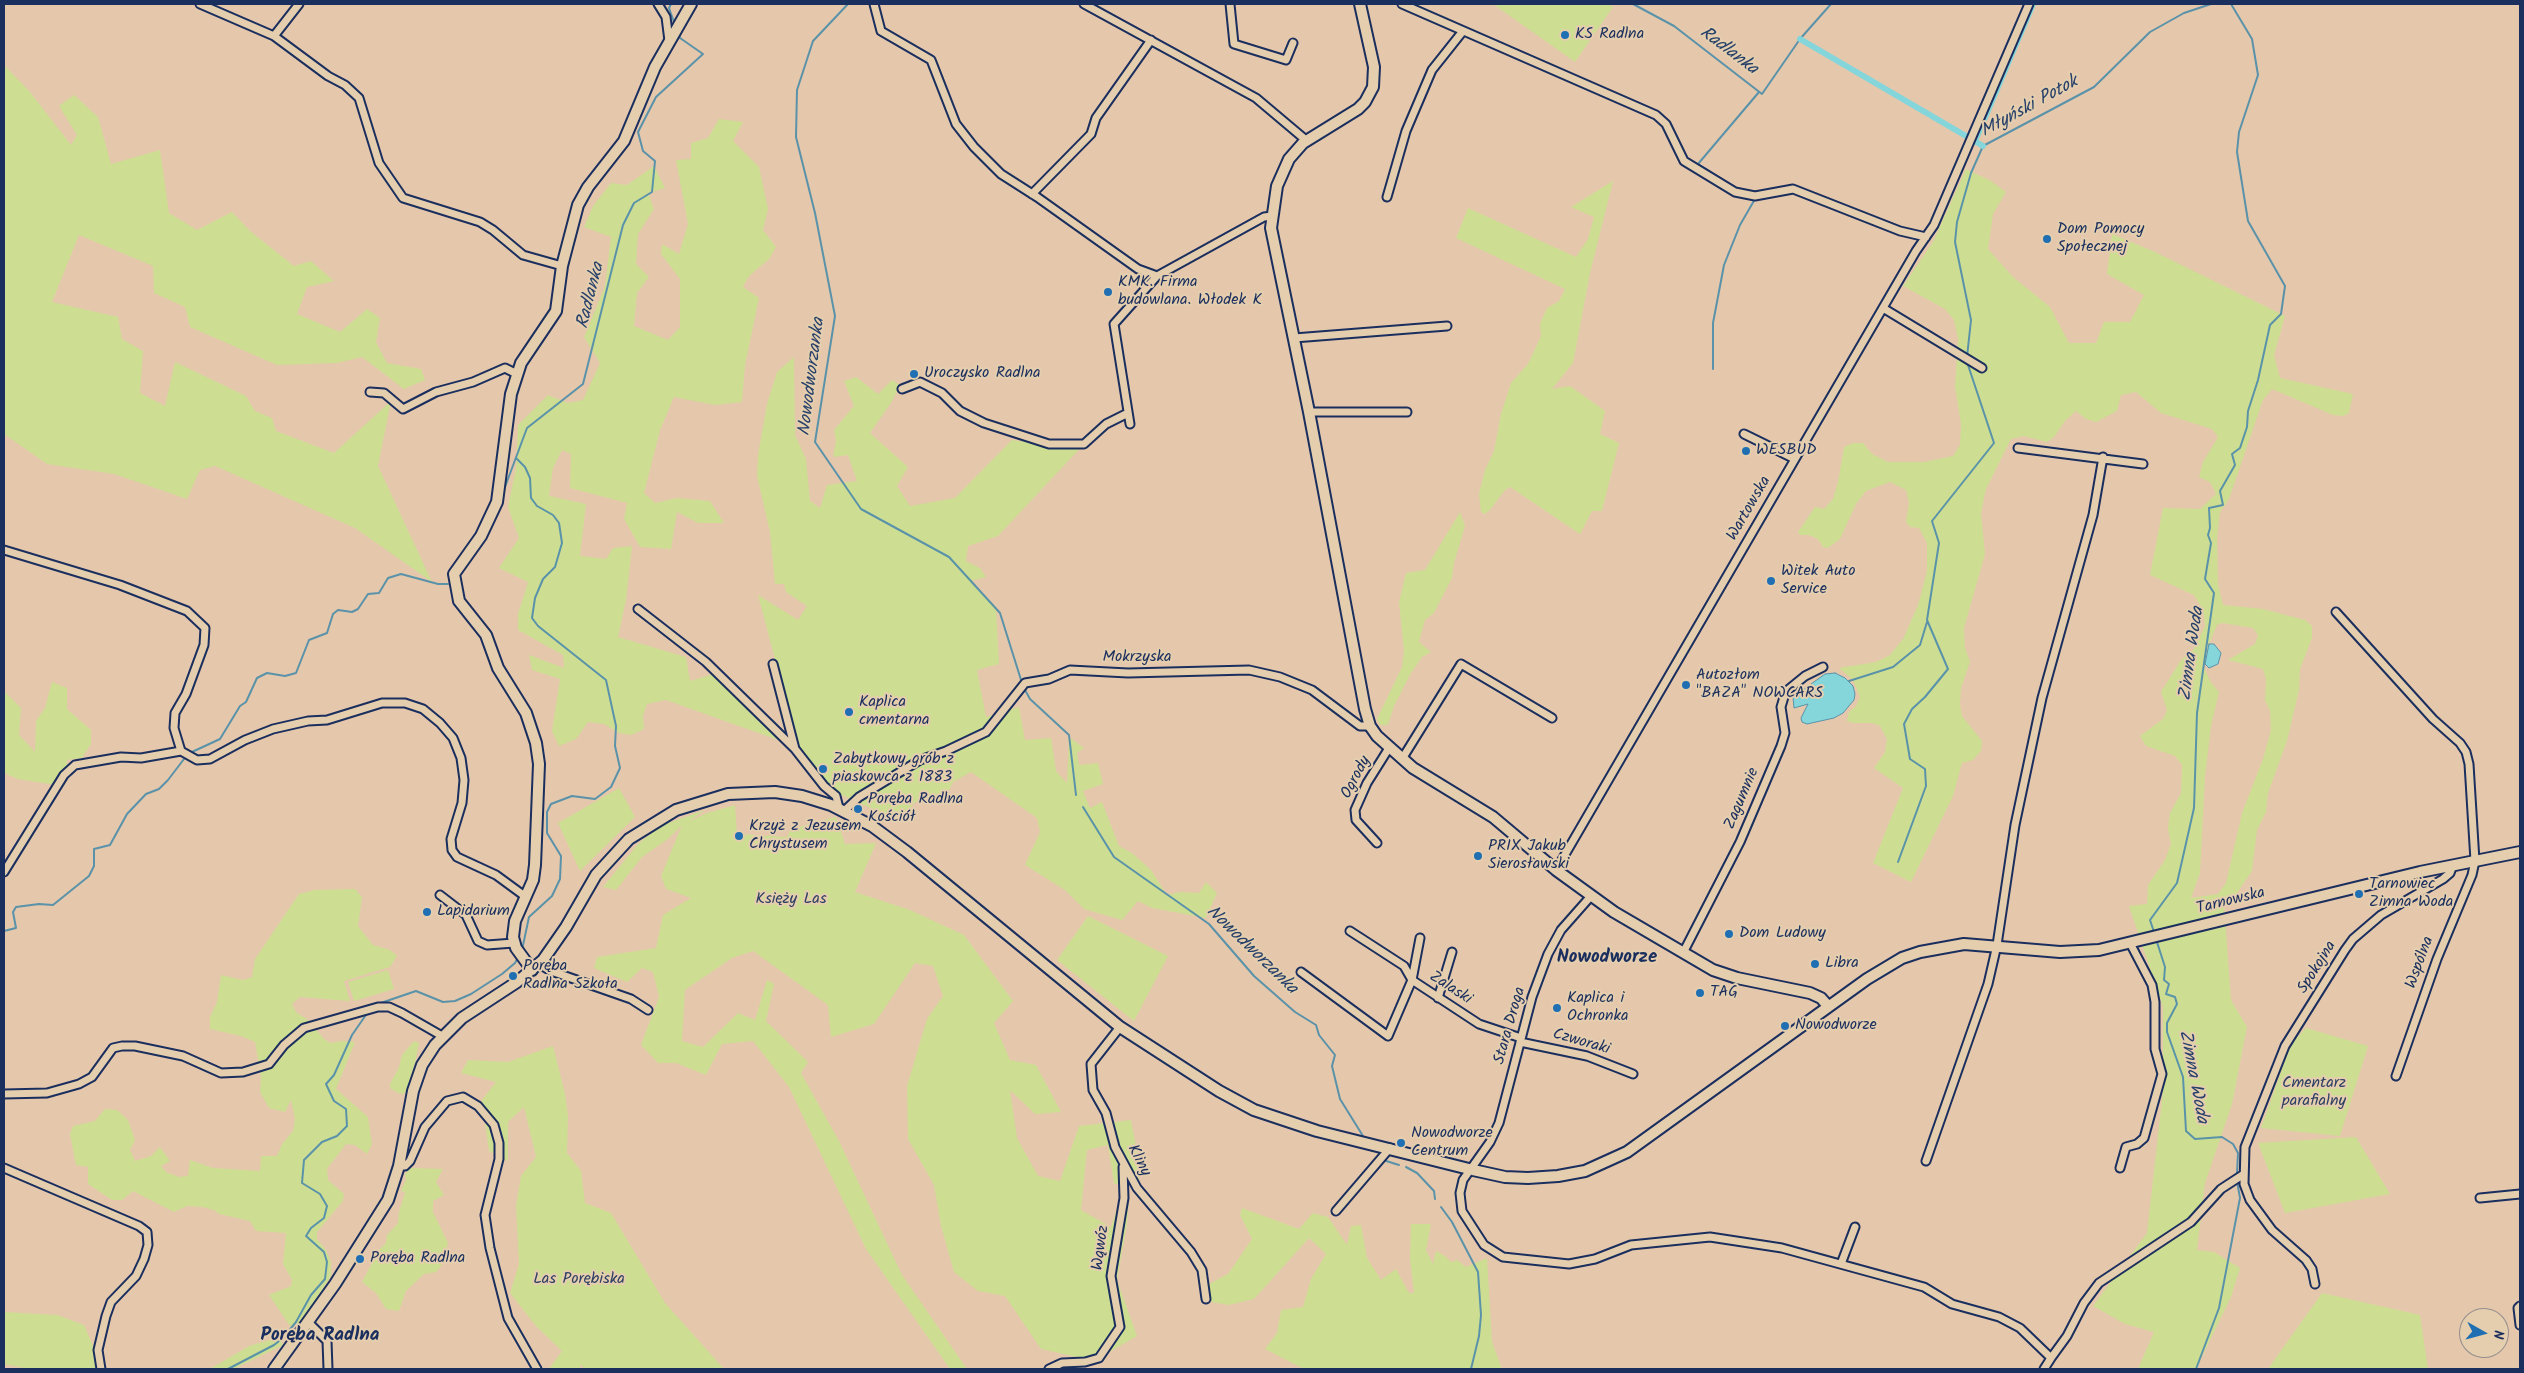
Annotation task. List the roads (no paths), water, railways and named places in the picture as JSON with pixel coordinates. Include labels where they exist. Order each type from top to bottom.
[{"type":"main road","points":[[536,967],[523,957],[515,946],[516,921],[533,880],[535,865],[539,764],[536,742],[526,713],[498,668],[486,635],[459,601],[454,574],[480,536],[497,502],[511,394],[521,363],[556,311],[562,266],[578,204],[588,187],[624,141],[652,75],[691,4]]},
{"type":"main road","points":[[1360,4],[1374,67],[1374,81],[1370,94],[1358,109],[1306,141],[1295,150],[1277,186],[1272,216],[1275,253],[1309,412],[1365,709],[1370,726],[1389,748],[1402,759],[1493,817],[1556,870],[1591,896],[1683,953],[1714,970],[1737,978],[1810,993],[1821,998],[1828,1006]]},
{"type":"main road","name":"Tarnowska","points":[[274,1369],[309,1323],[388,1200],[399,1166],[415,1085],[422,1065],[442,1036],[462,1018],[536,967],[554,947],[596,875],[608,860],[630,839],[662,817],[706,799],[748,792],[789,793],[841,810],[872,826],[907,852],[1120,1027],[1225,1095],[1254,1110],[1309,1128],[1469,1169],[1505,1177],[1528,1178],[1558,1176],[1597,1167],[1641,1143],[1828,1006],[1894,962],[1920,952],[1946,946],[1997,945],[2074,952],[2130,943],[2365,884],[2520,852]]},
{"type":"street","points":[[200,4],[274,36],[328,76],[345,85],[359,98],[379,163],[403,198],[480,222],[493,230],[523,255],[562,266]]},
{"type":"street","points":[[274,36],[299,4]]},
{"type":"street","points":[[658,4],[666,17],[671,38]]},
{"type":"street","points":[[874,4],[881,31],[931,60],[956,124],[974,147],[1001,174],[1138,269],[1157,276]]},
{"type":"street","points":[[1084,4],[1256,98],[1306,141]]},
{"type":"street","points":[[1230,4],[1234,44],[1286,60],[1293,43]]},
{"type":"street","points":[[1402,4],[1656,114],[1666,124],[1684,162],[1735,192],[1755,196],[1793,189],[1900,231],[1926,237]]},
{"type":"street","name":"Wartowska","points":[[1556,870],[1883,308],[1934,225],[2029,4]]},
{"type":"street","points":[[1387,197],[1406,131],[1432,70],[1463,31]]},
{"type":"street","points":[[1032,194],[1091,134],[1096,118],[1151,40]]},
{"type":"street","points":[[1130,424],[1114,324],[1157,276],[1264,217],[1272,216]]},
{"type":"street","points":[[1883,308],[1982,368]]},
{"type":"street","points":[[1294,338],[1447,326]]},
{"type":"street","points":[[370,392],[384,393],[403,409],[436,392],[473,382],[505,368],[517,374]]},
{"type":"street","points":[[902,389],[920,382],[942,393],[960,411],[984,423],[1049,444],[1084,444],[1106,424],[1128,413]]},
{"type":"street","points":[[1309,412],[1407,412]]},
{"type":"street","points":[[1744,434],[1795,459]]},
{"type":"street","points":[[2018,448],[2102,457],[2143,464]]},
{"type":"street","points":[[1926,1161],[1988,984],[1997,945],[2015,825],[2042,698],[2092,515],[2102,457]]},
{"type":"street","points":[[4,550],[136,591],[187,611],[205,628],[204,645],[186,694],[175,713],[174,728],[181,751]]},
{"type":"street","points":[[638,608],[706,662],[795,749],[824,786],[836,796],[841,810]]},
{"type":"street","points":[[2336,612],[2433,719],[2460,743],[2466,752],[2472,786],[2475,861]]},
{"type":"street","points":[[773,664],[795,749]]},
{"type":"street","points":[[1402,759],[1461,664],[1552,718]]},
{"type":"street","name":"Zagumnie","points":[[1683,953],[1740,842],[1781,746],[1785,734],[1781,707],[1784,696],[1789,689],[1805,676],[1823,667]]},
{"type":"street","name":"Mokrzyska","points":[[841,810],[920,760],[946,751],[986,732],[1025,682],[1049,679],[1070,670],[1128,673],[1250,670],[1280,678],[1312,690],[1360,726],[1370,726]]},
{"type":"street","points":[[4,872],[64,775],[75,765],[121,757],[141,758],[181,751],[197,760],[210,759],[245,740],[272,729],[308,721],[327,720],[382,703],[405,703],[423,709],[440,723],[453,738],[461,758],[464,780],[462,803],[451,840],[452,850],[457,857],[496,875],[526,897]]},
{"type":"street","name":"Ogrody","points":[[1377,844],[1356,820],[1355,810],[1367,783],[1389,748]]},
{"type":"street","name":"Wspólna","points":[[2396,1076],[2437,959],[2472,875],[2475,861]]},
{"type":"street","name":"Spokojna","points":[[2315,1284],[2312,1270],[2306,1260],[2296,1248],[2272,1230],[2255,1209],[2246,1192],[2244,1174],[2245,1147],[2285,1046],[2353,939],[2391,907],[2443,879],[2450,873],[2453,865]]},
{"type":"street","points":[[440,895],[466,915],[478,941],[487,945],[515,946]]},
{"type":"street","name":"Stara Droga","points":[[1591,896],[1553,942],[1532,997],[1499,1123],[1490,1142],[1463,1180],[1460,1193],[1462,1212],[1480,1241],[1503,1257],[1559,1264],[1579,1263],[1631,1245],[1710,1237],[1782,1248],[1924,1287],[1952,1304],[1999,1317],[2020,1328],[2051,1358]]},
{"type":"street","name":"Zalaski","points":[[1350,931],[1404,966],[1412,980],[1438,998],[1479,1024],[1521,1040]]},
{"type":"street","points":[[1301,972],[1388,1036],[1412,980],[1420,938]]},
{"type":"street","points":[[2120,1168],[2126,1147],[2137,1144],[2144,1138],[2162,1074],[2155,1050],[2155,1002],[2152,985],[2130,943]]},
{"type":"street","points":[[1438,998],[1452,952]]},
{"type":"street","points":[[536,967],[631,1000],[648,1010]]},
{"type":"street","points":[[4,1094],[47,1093],[79,1084],[92,1077],[113,1048],[122,1046],[135,1046],[183,1056],[221,1073],[243,1072],[269,1064],[284,1045],[304,1028],[375,1008],[389,1007],[442,1036]]},
{"type":"street","name":"Kliny","points":[[1120,1027],[1091,1064],[1093,1090],[1106,1113],[1123,1164],[1137,1188],[1199,1264],[1206,1285],[1206,1298]]},
{"type":"street","name":"Czworaki","points":[[1521,1040],[1587,1056],[1633,1074]]},
{"type":"street","points":[[399,1166],[405,1166],[410,1161],[424,1127],[448,1101],[463,1097],[478,1106],[494,1125],[499,1144],[499,1159],[484,1215],[490,1248],[508,1318],[537,1369]]},
{"type":"street","points":[[1336,1211],[1390,1148]]},
{"type":"street","name":"Wąwóz","points":[[1050,1369],[1062,1363],[1085,1362],[1099,1358],[1120,1327],[1111,1276],[1124,1198],[1123,1164]]},
{"type":"street","points":[[4,1168],[139,1226],[147,1232],[148,1246],[136,1276],[111,1302],[106,1316],[98,1350],[101,1369]]},
{"type":"street","points":[[2044,1369],[2099,1283],[2191,1222],[2221,1189],[2244,1174]]},
{"type":"street","points":[[2480,1198],[2520,1194]]},
{"type":"street","points":[[1841,1264],[1855,1227]]},
{"type":"street","points":[[2520,1306],[2518,1308],[2520,1326]]},
{"type":"street","points":[[309,1323],[328,1341],[328,1369]]},
{"type":"water","points":[[2209,644],[2214,644],[2221,653],[2218,664],[2209,668],[2205,664]]},
{"type":"water","points":[[1835,673],[1845,678],[1853,686],[1854,700],[1843,713],[1834,718],[1807,724],[1802,722],[1801,718],[1808,704],[1794,708],[1793,697],[1825,674]]},
{"type":"waterway","points":[[671,4],[669,8],[675,25]]},
{"type":"waterway","name":"Nowodworzanka","points":[[848,4],[813,41],[797,90],[796,137],[815,213],[835,316],[815,442],[861,509],[949,557],[1000,613],[1022,683]]},
{"type":"waterway","name":"Radlanka","points":[[1633,4],[1674,26],[1762,94],[1800,39],[1831,4]]},
{"type":"waterway","points":[[1975,141],[2033,4]]},
{"type":"waterway","name":"Młyński Potok","points":[[1967,357],[1971,320],[1955,242],[1957,222],[1971,173],[1983,146],[2094,87],[2150,32],[2184,13],[2211,4]]},
{"type":"waterway","name":"Zimna Woda","points":[[2154,932],[2150,920],[2177,883],[2194,808],[2197,713],[2214,593],[2205,579],[2211,543],[2208,535],[2210,528],[2209,508],[2223,505],[2220,491],[2235,465],[2232,454],[2240,448],[2247,427],[2248,411],[2258,380],[2270,325],[2281,314],[2285,286],[2248,221],[2237,152],[2239,132],[2258,75],[2252,39],[2231,4]]},
{"type":"waterway","name":"Radlanka","points":[[502,495],[527,428],[583,384],[623,225],[634,203],[652,192],[655,161],[643,151],[638,132],[656,97],[703,54],[680,38],[678,34]]},
{"type":"waterway","points":[[1800,39],[1983,146]]},
{"type":"waterway","points":[[1751,191],[1736,188],[1698,164],[1759,92]]},
{"type":"waterway","points":[[1713,369],[1713,323],[1724,265],[1740,225],[1755,199]]},
{"type":"waterway","name":"Młyński Potok","points":[[1898,862],[1926,786],[1925,769],[1910,759],[1904,724],[1912,709],[1925,697],[1948,669],[1927,620],[1939,543],[1932,521],[1994,443],[1967,362]]},
{"type":"waterway","points":[[516,458],[525,467],[530,478],[531,498],[537,506],[553,515],[559,523],[562,543],[555,567],[543,579],[535,598],[532,618],[538,626],[606,680],[616,726],[615,746],[620,768],[611,787],[595,799],[572,796],[551,804],[547,812],[547,833],[561,856],[560,879],[552,896],[529,917],[522,950]]},
{"type":"waterway","points":[[192,752],[220,739],[240,706],[246,702],[257,678],[267,673],[285,676],[296,673],[309,640],[327,633],[333,614],[338,610],[352,612],[358,609],[368,594],[379,593],[388,578],[401,574],[438,584],[448,584]]},
{"type":"waterway","points":[[1849,681],[1893,667],[1920,645],[1927,622]]},
{"type":"waterway","name":"Nowodworzanka","points":[[1024,688],[1030,699],[1069,735],[1076,795]]},
{"type":"waterway","points":[[4,931],[16,928],[13,912],[16,907],[39,904],[53,905],[89,876],[94,866],[94,849],[110,845],[127,814],[146,794],[159,789],[184,759]]},
{"type":"waterway","name":"Nowodworzanka","points":[[1083,807],[1114,857],[1209,924],[1254,976],[1295,1012],[1316,1025],[1319,1035],[1335,1055],[1332,1066],[1340,1099],[1363,1136]]},
{"type":"waterway","name":"Zimna Woda","points":[[2156,939],[2165,967],[2164,980],[2169,984],[2166,994],[2175,997],[2177,1004],[2167,1023],[2167,1032],[2183,1077],[2186,1131],[2195,1139],[2222,1137],[2233,1144],[2238,1153],[2237,1173]]},
{"type":"waterway","points":[[372,1006],[416,991],[443,1002],[455,1001],[471,994],[502,974],[515,963],[519,956]]},
{"type":"waterway","points":[[228,1369],[274,1345],[283,1338],[296,1322],[311,1295],[325,1279],[327,1262],[324,1252],[306,1236],[311,1228],[324,1218],[327,1206],[320,1194],[302,1183],[304,1160],[322,1142],[337,1136],[347,1126],[346,1109],[334,1101],[326,1084],[334,1075],[352,1035],[368,1012]]},
{"type":"waterway","name":"Nowodworzanka","points":[[1383,1160],[1399,1165]]},
{"type":"waterway","name":"Nowodworzanka","points":[[1406,1167],[1417,1173],[1434,1191],[1435,1199]]},
{"type":"waterway","name":"Zimna Woda","points":[[2196,1369],[2219,1308],[2240,1198],[2237,1181]]},
{"type":"waterway","name":"Nowodworzanka","points":[[1441,1207],[1452,1222],[1478,1272],[1481,1315],[1479,1336],[1471,1369]]},
{"type":"place","name":"KS Radlna","points":[[1565,35]]},
{"type":"place","name":"Dom Pomocy Społecznej","points":[[2047,239]]},
{"type":"place","name":"KMK. Firma budowlana. Włodek K","points":[[1108,292]]},
{"type":"place","name":"Uroczysko Radlna","points":[[914,374]]},
{"type":"place","name":"WESBUD","points":[[1746,451]]},
{"type":"place","name":"Witek Auto Service","points":[[1771,581]]},
{"type":"place","name":"Autozłom \"BAZA\" NOWCARS","points":[[1686,685]]},
{"type":"place","name":"Kaplica cmentarna","points":[[849,712]]},
{"type":"place","name":"Zabytkowy grób z piaskowca z 1883","points":[[823,769]]},
{"type":"place","name":"Poręba Radlna Kościół","points":[[858,809]]},
{"type":"place","name":"Krzyż z Jezusem Chrystusem","points":[[739,836]]},
{"type":"place","name":"PRIX Jakub Sierosławski","points":[[1478,856]]},
{"type":"place","name":"Tarnowiec Zimna Woda","points":[[2359,894]]},
{"type":"place","name":"Lapidarium","points":[[427,912]]},
{"type":"place","name":"Dom Ludowy","points":[[1729,934]]},
{"type":"place","name":"Libra","points":[[1815,964]]},
{"type":"place","name":"Poręba Radlna Szkoła","points":[[513,976]]},
{"type":"place","name":"TAG","points":[[1700,993]]},
{"type":"place","name":"Kaplica i Ochronka","points":[[1557,1008]]},
{"type":"place","name":"Nowodworze","points":[[1785,1026]]},
{"type":"place","name":"Nowodworze Centrum","points":[[1401,1143]]},
{"type":"place","name":"Poręba Radlna","points":[[360,1259]]},
{"type":"district","name":"Nowodworze","points":[[1607,959]]},
{"type":"district","name":"Poręba Radlna","points":[[320,1337]]},
{"type":"park label","name":"Księży Las","points":[[791,900]]},
{"type":"park label","name":"Cmentarz parafialny","points":[[2314,1093]]},
{"type":"park label","name":"Las Porębiska","points":[[579,1280]]}]
